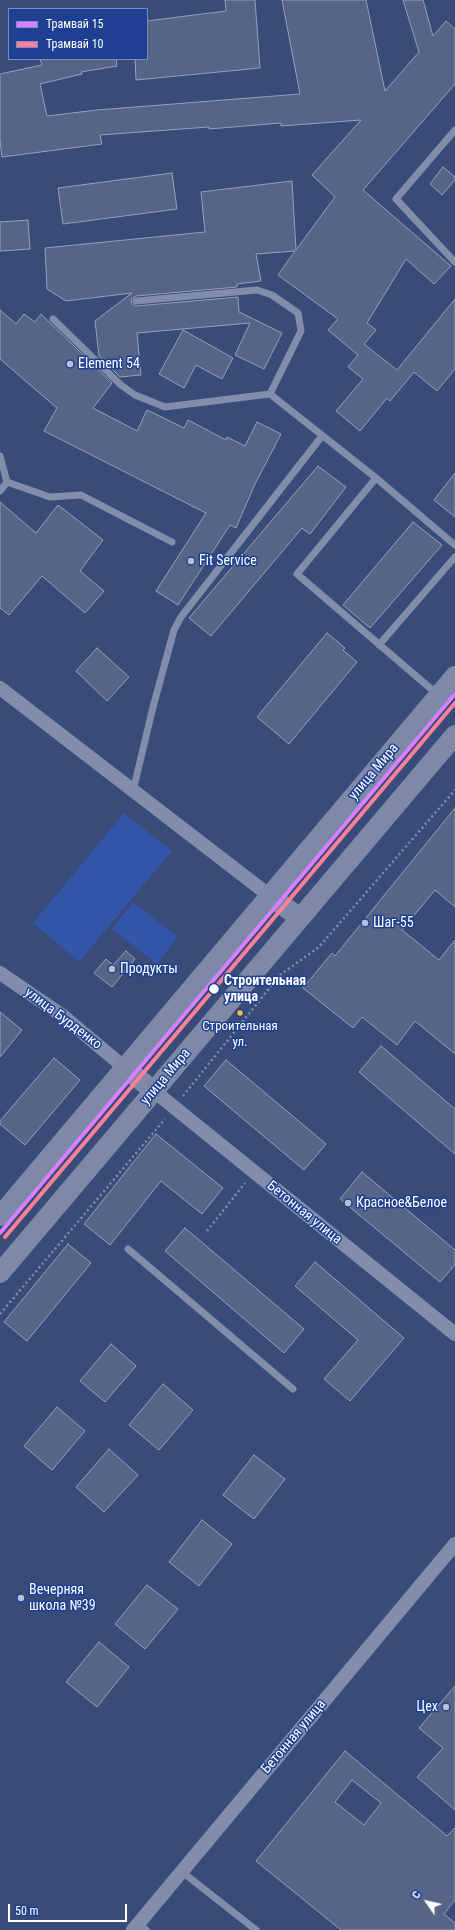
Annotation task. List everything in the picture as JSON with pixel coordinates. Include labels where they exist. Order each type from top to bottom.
[{"type":"street","name":"улица Мира","points":[[0,1216],[455,676]]},
{"type":"street","points":[[0,688],[300,918]]},
{"type":"street","name":"улица Мира","points":[[0,1274],[455,735]]},
{"type":"street","name":"улица Бурденко","points":[[0,973],[63,1016],[125,1068]]},
{"type":"street","points":[[125,1068],[154,1092]]},
{"type":"street","name":"Бетонная улица","points":[[154,1092],[455,1334]]},
{"type":"street","name":"Бетонная улица","points":[[139,1928],[181,1871],[455,1544]]},
{"type":"lane","points":[[455,130],[396,199],[455,262]]},
{"type":"lane","points":[[136,301],[257,290],[272,295],[298,313],[301,331],[270,394]]},
{"type":"lane","points":[[53,319],[122,386],[136,395],[164,407],[270,394],[376,478],[455,545]]},
{"type":"lane","points":[[133,791],[153,707],[174,630],[180,617],[322,436]]},
{"type":"lane","points":[[0,456],[7,482]]},
{"type":"lane","points":[[376,478],[297,574],[439,696]]},
{"type":"lane","points":[[0,491],[7,482]]},
{"type":"lane","points":[[7,482],[50,497],[81,495],[172,542]]},
{"type":"lane","points":[[379,645],[455,556]]},
{"type":"lane","points":[[128,1248],[293,1389]]},
{"type":"lane","points":[[181,1871],[256,1930]]},
{"type":"path","points":[[0,1314],[174,1108],[280,975],[319,947],[455,790]]},
{"type":"path","points":[[207,1231],[254,1172]]},
{"type":"shaded area","points":[[124,813],[172,851],[79,962],[33,923]]},
{"type":"shaded area","points":[[133,902],[178,937],[157,964],[112,929]]},
{"type":"building","points":[[225,0],[255,0],[260,68],[136,80],[135,60],[148,60],[148,21],[226,11]]},
{"type":"building","points":[[282,0],[366,0],[385,91],[419,52],[403,0],[423,0],[433,36],[446,21],[455,29],[455,84],[363,190],[451,266],[434,284],[406,259],[367,323],[376,330],[364,344],[397,370],[455,299],[455,369],[437,391],[414,372],[390,401],[387,398],[360,431],[336,411],[363,379],[348,367],[358,355],[328,330],[338,319],[278,275],[295,251],[256,254],[261,281],[237,284],[237,287],[136,296],[131,299],[132,304],[136,306],[238,297],[239,312],[282,333],[264,369],[235,355],[250,323],[137,333],[141,375],[120,377],[99,356],[95,321],[132,293],[66,301],[47,289],[45,248],[205,232],[201,192],[292,181],[296,250],[335,197],[312,175],[361,120],[281,126],[281,123],[209,129],[209,127],[100,135],[102,144],[2,157],[0,140],[0,74],[42,65],[40,60],[116,60],[117,66],[81,72],[82,74],[40,84],[47,116],[97,110],[300,94]]},
{"type":"building","points":[[443,167],[455,177],[455,180],[442,195],[430,184]]},
{"type":"building","points":[[172,173],[177,209],[63,224],[58,188]]},
{"type":"building","points":[[28,220],[30,249],[0,251],[0,222]]},
{"type":"building","points":[[0,310],[16,324],[24,314],[35,322],[41,314],[112,383],[93,408],[137,431],[147,410],[184,428],[188,420],[226,440],[227,437],[245,446],[257,422],[281,434],[255,484],[236,528],[230,525],[178,605],[156,591],[206,513],[44,431],[57,408],[0,359]]},
{"type":"building","points":[[183,330],[233,358],[222,379],[196,365],[184,388],[159,374]]},
{"type":"building","points":[[318,466],[346,487],[310,534],[302,528],[211,636],[189,618]]},
{"type":"building","points":[[455,473],[455,517],[434,500]]},
{"type":"building","points":[[0,502],[36,533],[58,505],[103,540],[80,571],[104,591],[85,613],[42,576],[9,615],[0,608]]},
{"type":"building","points":[[413,522],[442,545],[370,628],[343,605]]},
{"type":"building","points":[[327,633],[345,648],[343,650],[357,662],[289,744],[257,717]]},
{"type":"building","points":[[97,648],[129,677],[107,701],[76,671]]},
{"type":"building","points":[[455,808],[455,907],[435,890],[402,930],[439,960],[455,940],[455,1054],[415,1021],[397,1045],[362,1017],[353,1028],[303,988],[332,953],[335,956]]},
{"type":"building","name":"Продукты","points":[[126,951],[135,959],[112,987],[94,973],[106,959],[113,965]]},
{"type":"building","points":[[0,1012],[22,1030],[0,1057]]},
{"type":"building","points":[[381,1046],[455,1109],[455,1154],[359,1072]]},
{"type":"building","points":[[54,1058],[80,1080],[25,1145],[0,1124],[0,1121]]},
{"type":"building","points":[[226,1060],[326,1144],[304,1170],[204,1086]]},
{"type":"building","points":[[156,1134],[223,1188],[202,1214],[161,1181],[110,1245],[84,1224]]},
{"type":"building","points":[[362,1172],[455,1250],[455,1265],[440,1282],[340,1199]]},
{"type":"building","points":[[185,1228],[304,1329],[284,1353],[165,1251]]},
{"type":"building","points":[[68,1244],[91,1263],[27,1341],[4,1322]]},
{"type":"building","points":[[315,1262],[404,1338],[350,1401],[324,1379],[358,1340],[295,1286]]},
{"type":"building","points":[[111,1344],[136,1366],[105,1402],[80,1381]]},
{"type":"building","points":[[163,1384],[193,1410],[159,1450],[129,1425]]},
{"type":"building","points":[[57,1407],[85,1431],[52,1470],[24,1446]]},
{"type":"building","points":[[109,1449],[138,1475],[104,1512],[76,1487]]},
{"type":"building","points":[[254,1455],[285,1479],[254,1519],[223,1495]]},
{"type":"building","points":[[202,1520],[232,1544],[199,1586],[169,1562]]},
{"type":"building","points":[[147,1585],[178,1609],[145,1649],[115,1624]]},
{"type":"building","points":[[99,1642],[129,1667],[97,1707],[66,1682]]},
{"type":"building","points":[[455,1686],[455,1810],[417,1777],[443,1748],[419,1728]]},
{"type":"building","points":[[345,1751],[447,1836],[455,1828],[455,1900],[444,1914],[455,1923],[455,1930],[341,1930],[256,1861]],"holes":[[[352,1780],[381,1803],[364,1825],[335,1802]]]},
{"type":"tram line","name":"15","points":[[0,1233],[455,694]]},
{"type":"tram line","name":"10","points":[[5,1237],[455,703]]},
{"type":"place","name":"Element 54","points":[[70,364]]},
{"type":"place","name":"Fit Service","points":[[191,561]]},
{"type":"place","name":"Шаг-55","points":[[365,923]]},
{"type":"place","name":"Продукты","points":[[112,969]]},
{"type":"place","name":"Строительная улица","points":[[214,989]]},
{"type":"place","name":"Строительная ул.","points":[[240,1013]]},
{"type":"place","name":"Красное&Белое","points":[[348,1203]]},
{"type":"place","name":"Вечерняя школа №39","points":[[21,1598]]},
{"type":"place","name":"Цех","points":[[446,1707]]}]
